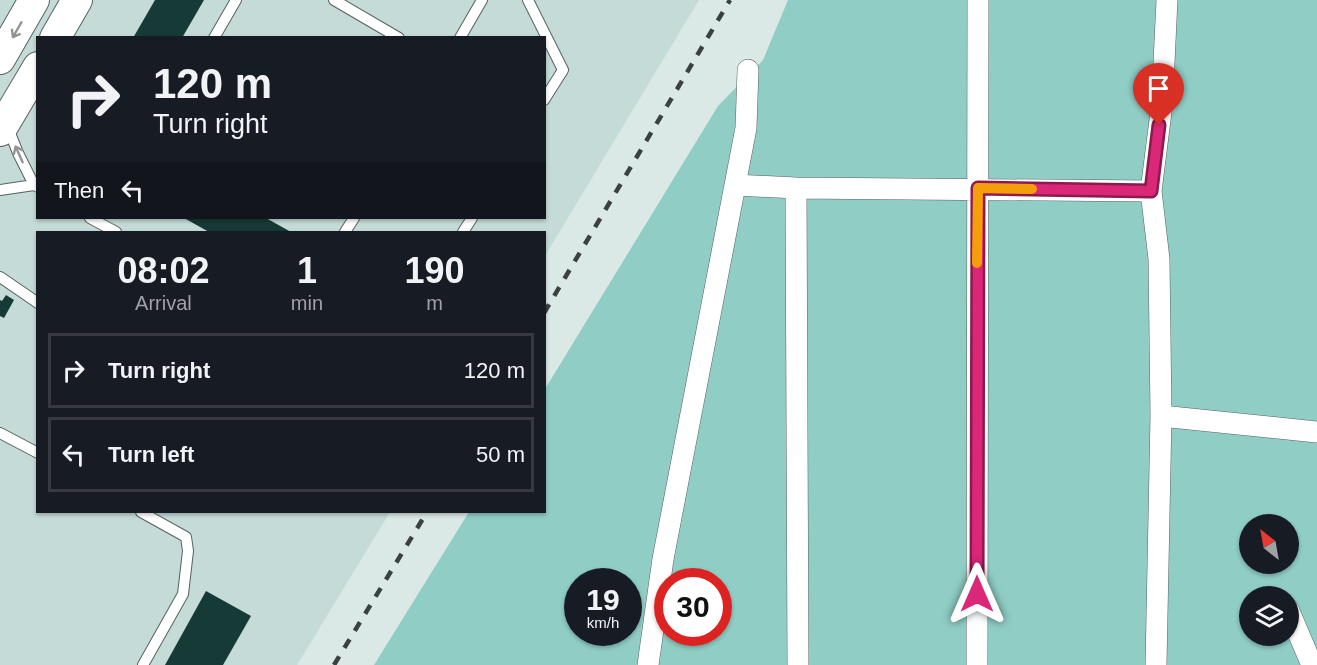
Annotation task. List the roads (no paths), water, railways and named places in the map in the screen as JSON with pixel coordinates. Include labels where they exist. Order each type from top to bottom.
[{"type":"main road","points":[[0,59],[34,0]]},
{"type":"main road","points":[[56,36],[77,0]]},
{"type":"main road","points":[[3,126],[36,70]]},
{"type":"street","points":[[976,665],[978,0]]},
{"type":"street","points":[[1156,665],[1161,416],[1159,259],[1151,191],[1162,104],[1167,0]]},
{"type":"street","points":[[648,665],[663,559],[746,128],[748,70]]},
{"type":"street","points":[[735,185],[796,188],[1151,191]]},
{"type":"street","points":[[796,188],[798,665]]},
{"type":"street","points":[[1161,416],[1317,432]]},
{"type":"street","points":[[1299,635],[1312,665]]},
{"type":"lane","points":[[215,36],[236,0]]},
{"type":"lane","points":[[334,0],[396,36]]},
{"type":"lane","points":[[461,36],[482,0]]},
{"type":"lane","points":[[528,0],[563,70],[546,97]]},
{"type":"lane","points":[[0,190],[36,186],[3,126]]},
{"type":"lane","points":[[0,277],[36,302]]},
{"type":"lane","points":[[0,433],[36,452]]},
{"type":"lane","points":[[143,513],[186,537],[189,551],[183,594],[143,665]]},
{"type":"railway","points":[[546,310],[730,0]]},
{"type":"railway","points":[[334,665],[426,513]]}]
